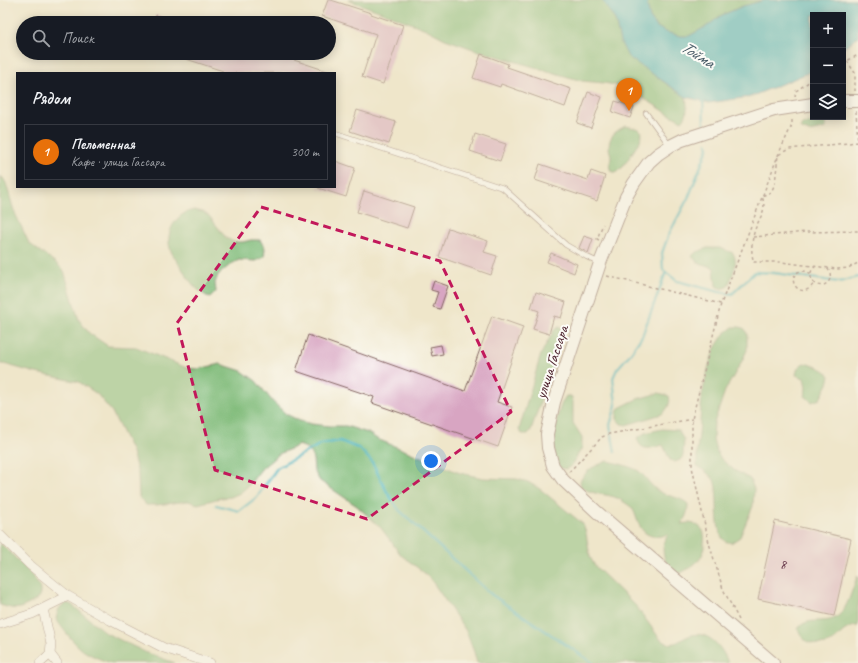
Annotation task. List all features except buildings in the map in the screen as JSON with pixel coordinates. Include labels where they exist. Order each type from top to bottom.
[{"type":"main road","points":[[846,101],[858,101]]},
{"type":"main road","name":"улица Гассара","points":[[773,663],[597,512],[563,480],[553,466],[550,458],[547,434],[554,402],[598,268],[624,203],[634,183],[649,162],[670,146],[682,140],[774,110],[790,112],[810,105]]},
{"type":"street","points":[[0,535],[30,565],[68,596],[164,648],[210,663]]},
{"type":"street","points":[[0,624],[32,614],[68,596]]},
{"type":"street","points":[[43,609],[50,644],[50,654],[58,663]]},
{"type":"street","points":[[40,663],[50,654]]},
{"type":"lane","points":[[646,113],[670,146]]},
{"type":"lane","points":[[336,133],[503,188],[566,246],[587,257],[598,268]]},
{"type":"path","points":[[846,61],[858,55]]},
{"type":"path","points":[[740,621],[723,589],[709,543],[692,467],[692,419],[721,304],[762,196],[792,125],[792,116],[790,112],[796,91],[810,81]]},
{"type":"path","points":[[778,156],[789,148],[858,142]]},
{"type":"path","points":[[762,196],[771,192],[775,184],[778,156]]},
{"type":"path","points":[[762,196],[765,204],[756,227],[751,247],[754,262],[782,262],[828,268],[848,268],[858,262]]},
{"type":"path","points":[[753,238],[807,232],[858,231]]},
{"type":"path","points":[[810,274],[816,266]]},
{"type":"path","points":[[598,268],[654,287],[721,304]]},
{"type":"path","points":[[814,283],[806,291],[802,291],[794,285],[794,279],[799,272],[805,271],[810,274],[814,283],[820,286],[829,282],[831,275],[828,268]]},
{"type":"path","points":[[563,480],[602,437],[617,432],[692,419]]},
{"type":"highlighted area","points":[[261,207],[440,261],[511,412],[367,519],[215,470],[177,323]]},
{"type":"green space","points":[[348,0],[601,0],[604,2],[615,20],[620,41],[661,80],[686,97],[686,115],[682,121],[636,93],[615,85],[582,81],[476,50],[445,39],[426,29]]},
{"type":"green space","points":[[648,0],[765,0],[743,6],[720,16],[709,25],[689,36],[680,36],[666,32],[657,27],[650,18],[647,4]]},
{"type":"green space","points":[[816,122],[826,123],[826,128],[809,132],[800,128],[802,124]]},
{"type":"green space","points":[[626,126],[639,129],[642,132],[640,141],[623,167],[616,172],[612,172],[609,166],[611,157],[609,147],[610,139],[617,131]]},
{"type":"green space","points":[[0,176],[6,183],[14,211],[29,243],[56,263],[64,271],[79,320],[89,333],[108,346],[136,347],[187,368],[198,369],[220,364],[242,371],[256,381],[273,402],[286,414],[300,421],[329,426],[346,426],[368,433],[377,439],[460,473],[483,478],[517,479],[528,482],[540,489],[583,524],[590,557],[595,566],[636,606],[660,639],[665,642],[673,643],[688,636],[698,634],[710,638],[719,646],[728,663],[477,663],[466,631],[427,575],[401,555],[381,528],[357,506],[320,481],[314,471],[313,459],[309,449],[299,445],[279,454],[262,468],[248,486],[240,493],[231,497],[220,498],[198,504],[188,501],[146,505],[139,497],[138,474],[132,452],[112,412],[97,394],[79,382],[0,364]]},
{"type":"green space","points":[[194,210],[203,212],[210,217],[226,238],[234,242],[260,240],[265,248],[264,257],[256,261],[239,260],[231,264],[218,275],[215,283],[216,292],[210,298],[196,288],[190,281],[173,255],[169,246],[169,235],[173,224],[180,216]]},
{"type":"green space","points":[[707,248],[720,248],[733,253],[735,257],[735,265],[728,286],[719,288],[716,286],[714,268],[697,262],[692,256],[695,253]]},
{"type":"green space","points":[[559,327],[564,331],[563,336],[531,430],[528,434],[522,434],[519,430],[541,354],[554,330]]},
{"type":"green space","points":[[733,327],[745,329],[747,334],[747,350],[725,391],[714,423],[713,439],[716,450],[721,459],[734,470],[750,479],[754,489],[753,506],[740,537],[731,543],[725,541],[721,536],[718,521],[716,486],[714,480],[697,466],[697,451],[702,395],[709,365],[715,348],[724,334]]},
{"type":"green space","points":[[804,363],[822,369],[830,376],[828,384],[820,399],[812,402],[805,396],[806,387],[804,378],[796,375],[798,368]]},
{"type":"green space","points":[[659,393],[669,396],[670,399],[666,410],[662,414],[626,425],[621,424],[617,419],[619,408],[637,399]]},
{"type":"green space","points":[[566,396],[571,396],[573,401],[573,423],[582,437],[582,448],[571,466],[566,469],[560,468],[555,456],[554,447],[557,419],[563,400]]},
{"type":"green space","points":[[662,429],[678,430],[684,440],[683,456],[680,460],[675,462],[670,460],[663,445],[644,448],[639,443],[637,438],[645,433]]},
{"type":"green space","points":[[607,461],[638,470],[657,490],[688,504],[688,510],[681,524],[690,523],[698,525],[704,532],[703,553],[696,563],[679,574],[674,573],[667,563],[663,551],[664,543],[668,534],[653,536],[646,534],[638,523],[632,508],[628,505],[614,497],[592,492],[581,487],[580,481],[591,468]]},
{"type":"green space","points":[[0,543],[35,579],[40,590],[40,595],[37,599],[21,608],[12,608],[0,605]]},
{"type":"green space","points":[[858,576],[858,626],[847,629],[828,644],[816,644],[804,640],[798,629],[806,622],[828,620],[838,616],[847,603]]},
{"type":"green space","points":[[67,603],[72,605],[106,633],[147,653],[175,663],[111,663],[87,653],[73,642],[56,619],[60,607]]},
{"type":"water","name":"Тойма","points":[[601,0],[648,0],[647,4],[650,18],[657,27],[666,32],[680,36],[689,36],[709,25],[720,16],[743,6],[765,0],[858,0],[858,37],[846,47],[846,12],[810,12],[810,72],[750,97],[709,103],[686,97],[628,57],[620,41],[615,20]]},
{"type":"waterway","points":[[703,98],[704,124]]},
{"type":"waterway","points":[[707,143],[708,148],[689,196],[669,234],[662,253],[663,270],[677,281],[732,294],[755,272],[774,273],[839,282],[858,277]]},
{"type":"waterway","points":[[615,452],[610,425],[616,405],[613,378],[617,369],[630,354],[642,336],[666,272]]},
{"type":"waterway","points":[[216,505],[239,511],[257,497],[277,468],[321,444],[340,441],[360,449],[372,462],[387,492],[399,510],[492,595],[593,663]]},
{"type":"place","name":"Пельменная","points":[[629,111]]}]
